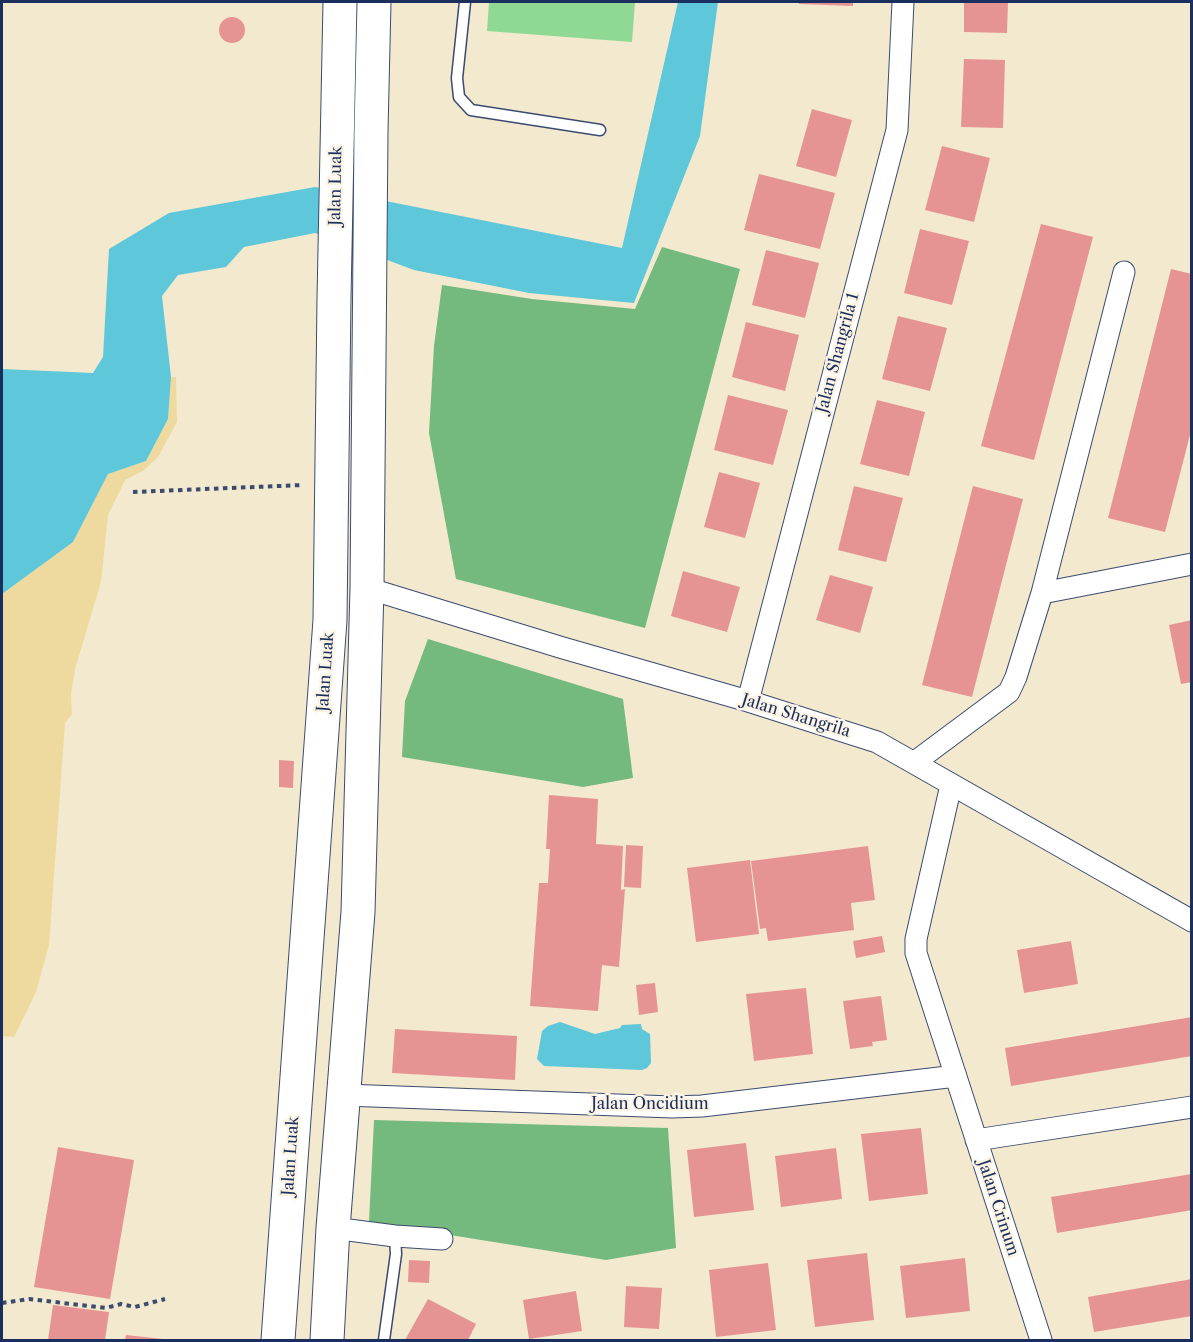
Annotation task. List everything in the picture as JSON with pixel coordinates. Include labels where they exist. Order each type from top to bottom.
[{"type":"main road","name":"Jalan Luak","points":[[278,1341],[330,620],[333,298],[340,2]]},
{"type":"main road","name":"Jalan Luak","points":[[327,1341],[333,1228],[358,912],[367,588],[370,131],[374,2]]},
{"type":"street","name":"Jalan Shangrila 1","points":[[748,701],[897,130],[903,2]]},
{"type":"street","points":[[915,762],[1009,692],[1016,677],[1042,593],[1124,272]]},
{"type":"street","points":[[1042,593],[1191,564]]},
{"type":"street","name":"Jalan Shangrila","points":[[367,588],[748,701],[877,742],[1191,921]]},
{"type":"street","name":"Jalan Crinum","points":[[951,785],[916,939],[916,953],[1041,1341]]},
{"type":"street","name":"Jalan Oncidium","points":[[344,1095],[672,1107],[702,1106],[956,1076]]},
{"type":"street","points":[[976,1140],[1191,1107]]},
{"type":"street","points":[[333,1228],[442,1239]]},
{"type":"lane","points":[[465,2],[457,78],[459,98],[471,110],[600,130]]},
{"type":"lane","points":[[384,1341],[396,1254],[395,1236]]},
{"type":"path","points":[[133,492],[331,484]]},
{"type":"path","points":[[2,1303],[28,1299],[106,1308],[121,1304],[135,1307],[165,1299]]},
{"type":"green space","points":[[489,2],[635,2],[632,42],[487,31]]},
{"type":"green space","points":[[662,247],[740,269],[645,628],[456,579],[429,433],[434,346],[442,285],[532,299],[635,309]]},
{"type":"green space","points":[[428,639],[623,699],[633,778],[583,787],[402,757],[405,701]]},
{"type":"green space","points":[[374,1120],[668,1128],[676,1248],[606,1260],[369,1222]]},
{"type":"sand","points":[[171,377],[176,377],[177,422],[158,457],[143,471],[125,480],[108,515],[101,582],[75,669],[71,694],[72,714],[65,723],[49,945],[36,992],[14,1037],[2,1036],[2,594],[73,542],[108,474],[146,461],[168,419]]},
{"type":"water","points":[[678,2],[718,2],[700,136],[634,303],[529,293],[414,270],[315,233],[244,247],[226,267],[178,275],[162,296],[171,377],[168,419],[146,461],[108,474],[73,542],[2,594],[2,369],[93,373],[103,357],[109,249],[169,213],[315,187],[622,248]]},
{"type":"water","points":[[560,1022],[595,1034],[620,1028],[622,1025],[641,1024],[642,1029],[650,1034],[651,1063],[642,1070],[544,1066],[537,1059],[542,1031]]},
{"type":"building","points":[[799,2],[853,2],[853,6],[799,4]]},
{"type":"building","points":[[964,2],[1008,2],[1007,33],[964,32]]},
{"type":"building","points":[[232,17],[241,21],[245,30],[241,39],[232,43],[223,39],[219,30],[223,21]]},
{"type":"building","points":[[964,59],[1005,60],[1003,128],[961,127]]},
{"type":"building","points":[[812,109],[852,120],[836,177],[796,166]]},
{"type":"building","points":[[942,146],[990,158],[974,222],[925,210]]},
{"type":"building","points":[[759,174],[835,193],[820,249],[744,230]]},
{"type":"building","points":[[1041,224],[1093,237],[1034,460],[981,446]]},
{"type":"building","points":[[920,229],[969,241],[952,305],[904,293]]},
{"type":"building","points":[[766,250],[819,263],[805,318],[752,305]]},
{"type":"building","points":[[1171,269],[1192,274],[1192,427],[1165,532],[1108,518]]},
{"type":"building","points":[[898,316],[947,328],[930,391],[882,379]]},
{"type":"building","points":[[746,322],[799,335],[785,391],[732,377]]},
{"type":"building","points":[[728,395],[788,410],[773,465],[714,450]]},
{"type":"building","points":[[877,400],[925,412],[909,476],[860,464]]},
{"type":"building","points":[[719,472],[760,483],[745,538],[704,527]]},
{"type":"building","points":[[854,486],[903,498],[886,562],[838,550]]},
{"type":"building","points":[[973,486],[1023,499],[972,697],[922,685]]},
{"type":"building","points":[[683,571],[740,587],[727,632],[671,616]]},
{"type":"building","points":[[830,575],[873,587],[860,633],[816,620]]},
{"type":"building","points":[[1192,620],[1192,682],[1181,684],[1169,625]]},
{"type":"building","points":[[279,760],[294,761],[293,788],[279,787]]},
{"type":"building","points":[[549,795],[598,799],[596,844],[623,846],[621,890],[625,889],[619,967],[602,965],[598,1011],[530,1006],[539,883],[548,883],[550,849],[546,849]]},
{"type":"building","points":[[626,845],[643,846],[641,888],[624,887]]},
{"type":"building","points":[[868,846],[875,900],[851,903],[854,930],[768,941],[766,928],[760,929],[751,861]]},
{"type":"building","points":[[750,860],[759,934],[696,942],[687,868]]},
{"type":"building","points":[[882,936],[885,952],[856,958],[853,941]]},
{"type":"building","points":[[1071,941],[1078,984],[1024,993],[1017,950]]},
{"type":"building","points":[[655,983],[658,1012],[639,1015],[636,985]]},
{"type":"building","points":[[806,988],[813,1054],[754,1061],[746,994]]},
{"type":"building","points":[[881,996],[887,1040],[872,1042],[873,1046],[850,1049],[843,1001]]},
{"type":"building","points":[[1192,1017],[1192,1056],[1011,1086],[1005,1048]]},
{"type":"building","points":[[395,1029],[517,1036],[515,1080],[392,1073]]},
{"type":"building","points":[[921,1128],[928,1194],[869,1201],[861,1134]]},
{"type":"building","points":[[746,1143],[754,1210],[694,1217],[687,1150]]},
{"type":"building","points":[[58,1147],[134,1160],[110,1299],[34,1287]]},
{"type":"building","points":[[836,1148],[842,1199],[781,1207],[775,1156]]},
{"type":"building","points":[[1192,1174],[1192,1210],[1057,1233],[1051,1197]]},
{"type":"building","points":[[867,1253],[874,1320],[815,1327],[807,1260]]},
{"type":"building","points":[[965,1258],[970,1311],[906,1318],[900,1266]]},
{"type":"building","points":[[409,1260],[430,1261],[429,1283],[408,1282]]},
{"type":"building","points":[[768,1263],[776,1330],[716,1337],[709,1270]]},
{"type":"building","points":[[1192,1279],[1192,1316],[1094,1332],[1088,1297]]},
{"type":"building","points":[[626,1286],[662,1288],[659,1329],[624,1327]]},
{"type":"building","points":[[576,1291],[582,1331],[529,1339],[523,1300]]},
{"type":"building","points":[[428,1299],[476,1324],[468,1340],[405,1340]]},
{"type":"building","points":[[53,1305],[109,1312],[105,1340],[48,1340]]},
{"type":"building","points":[[126,1335],[163,1339],[125,1340]]}]
